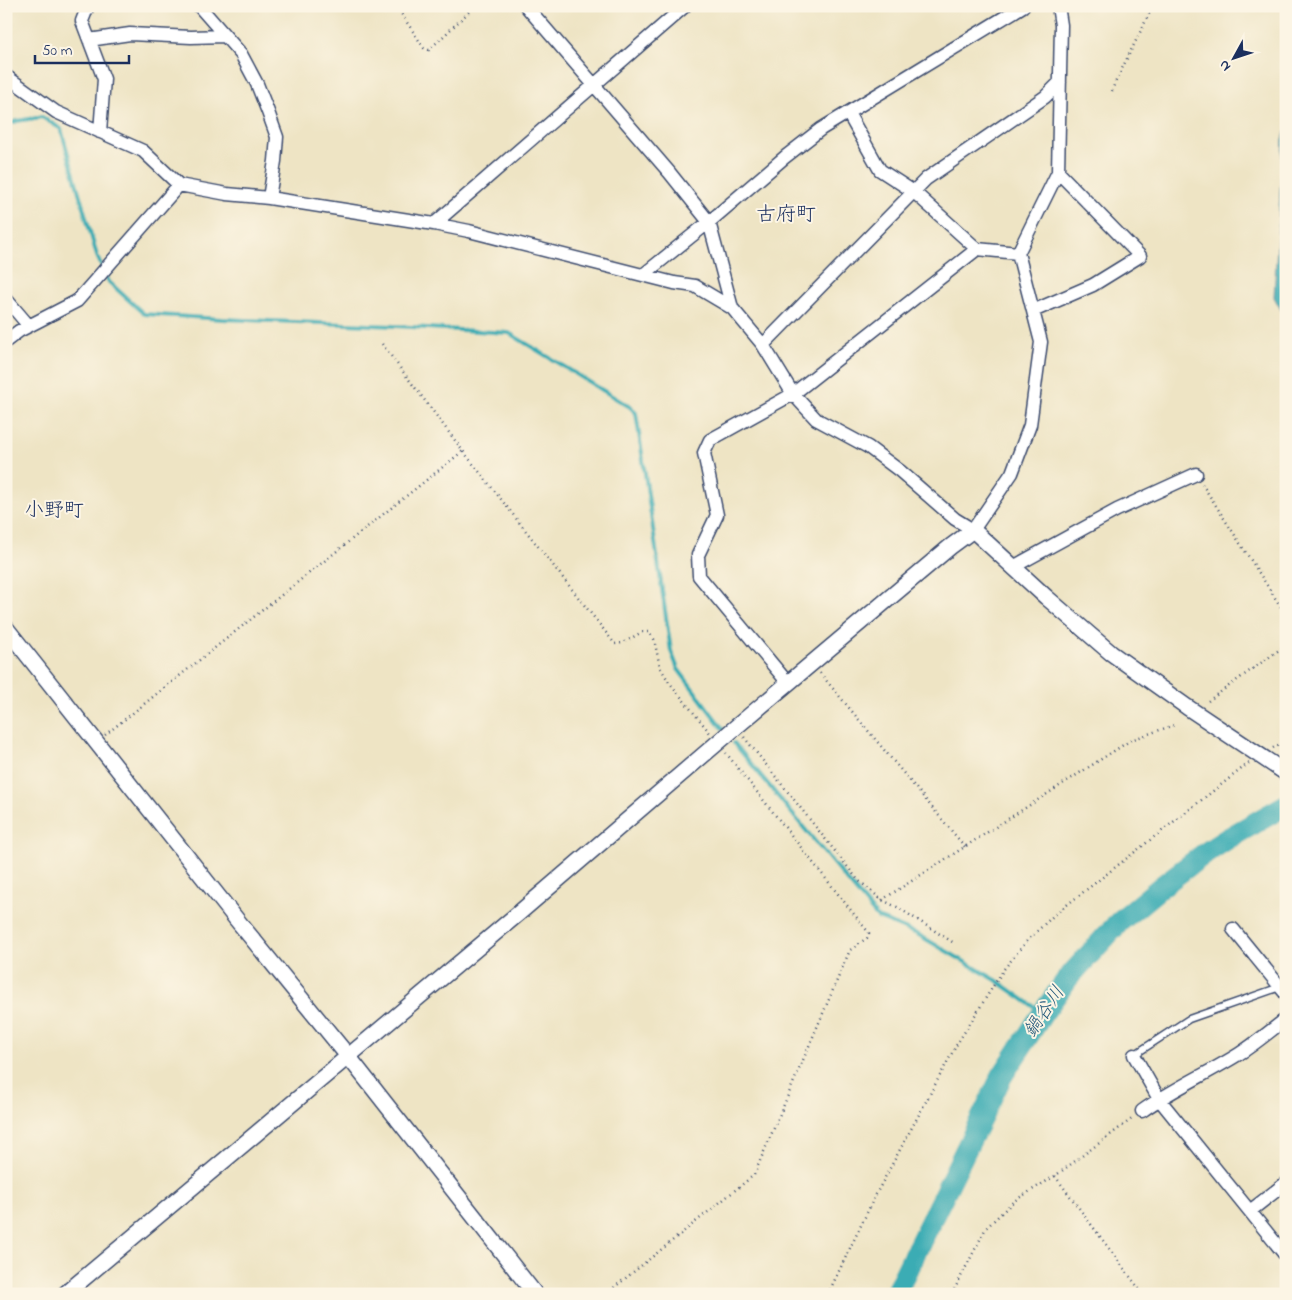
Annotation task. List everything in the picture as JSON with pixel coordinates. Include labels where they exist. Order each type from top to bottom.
[{"type":"street","points":[[88,6],[82,21],[104,79],[100,132]]},
{"type":"street","points":[[199,6],[241,54],[257,84],[277,137],[269,198]]},
{"type":"street","points":[[526,6],[710,222],[732,308]]},
{"type":"street","points":[[434,224],[685,6]]},
{"type":"street","points":[[643,275],[710,222],[785,156],[821,129],[1023,6]]},
{"type":"street","points":[[64,1294],[512,920],[788,683],[950,547],[973,530],[1012,473],[1030,425],[1041,342],[1018,253],[1058,172],[1061,25],[1058,6]]},
{"type":"street","points":[[89,40],[130,34],[191,37],[225,36]]},
{"type":"street","points":[[6,76],[56,112],[143,151],[179,185],[227,194],[269,198],[434,224],[469,231],[674,283],[695,286],[732,308],[763,345],[793,394],[816,419],[868,447],[900,471],[954,519],[973,530],[1110,653],[1286,773]]},
{"type":"street","points":[[763,345],[926,179],[1045,97],[1060,82]]},
{"type":"street","points":[[848,113],[880,170],[914,192],[978,249],[1018,253]]},
{"type":"street","points":[[1033,311],[1093,285],[1140,256],[1058,172]]},
{"type":"street","points":[[6,341],[19,331],[77,302],[179,185]]},
{"type":"street","points":[[788,683],[699,576],[698,555],[717,515],[704,453],[710,440],[793,394],[978,249]]},
{"type":"street","points":[[6,299],[29,326]]},
{"type":"street","points":[[1013,567],[1118,510],[1196,474]]},
{"type":"street","points":[[6,628],[236,920],[348,1056],[535,1294]]},
{"type":"street","points":[[1232,929],[1284,989]]},
{"type":"street","points":[[1142,1111],[1159,1099],[1241,1053],[1286,1019]]},
{"type":"street","points":[[1134,1055],[1159,1099],[1286,1256]]},
{"type":"street","points":[[1250,1211],[1286,1183]]},
{"type":"lane","points":[[1134,1055],[1189,1019],[1284,989]]},
{"type":"path","points":[[396,6],[424,48],[429,50],[475,6]]},
{"type":"path","points":[[1112,91],[1153,6]]},
{"type":"path","points":[[382,344],[463,452],[615,644],[623,643],[642,632],[648,632],[654,639],[660,667],[668,682],[869,933],[867,938],[850,950],[754,1175],[606,1294]]},
{"type":"path","points":[[96,742],[463,452]]},
{"type":"path","points":[[1196,474],[1286,615]]},
{"type":"path","points":[[1208,701],[1286,645]]},
{"type":"path","points":[[812,664],[964,847]]},
{"type":"path","points":[[882,900],[1131,740],[1177,724]]},
{"type":"path","points":[[736,727],[858,880],[882,900],[897,907],[954,943]]},
{"type":"path","points":[[828,1294],[875,1196],[956,1044],[1004,968],[1027,941],[1054,915],[1260,756],[1286,740]]},
{"type":"path","points":[[952,1294],[986,1228],[1014,1201],[1055,1176],[1142,1111]]},
{"type":"path","points":[[1055,1176],[1143,1294]]},
{"type":"water","points":[[1286,130],[1286,319],[1274,297],[1283,139]]},
{"type":"waterway","points":[[6,125],[17,121],[42,117],[61,129],[97,256],[109,282],[144,314],[509,333],[630,407],[636,413],[671,651],[678,669],[723,729]]},
{"type":"waterway","points":[[734,743],[878,918],[917,934],[996,980],[1043,1013]]},
{"type":"waterway","name":"鍋谷川","points":[[895,1294],[1002,1076],[1068,978],[1120,921],[1162,886],[1204,854],[1286,805]]},
{"type":"district","name":"古府町","points":[[786,215]]},
{"type":"district","name":"小野町","points":[[54,511]]}]
